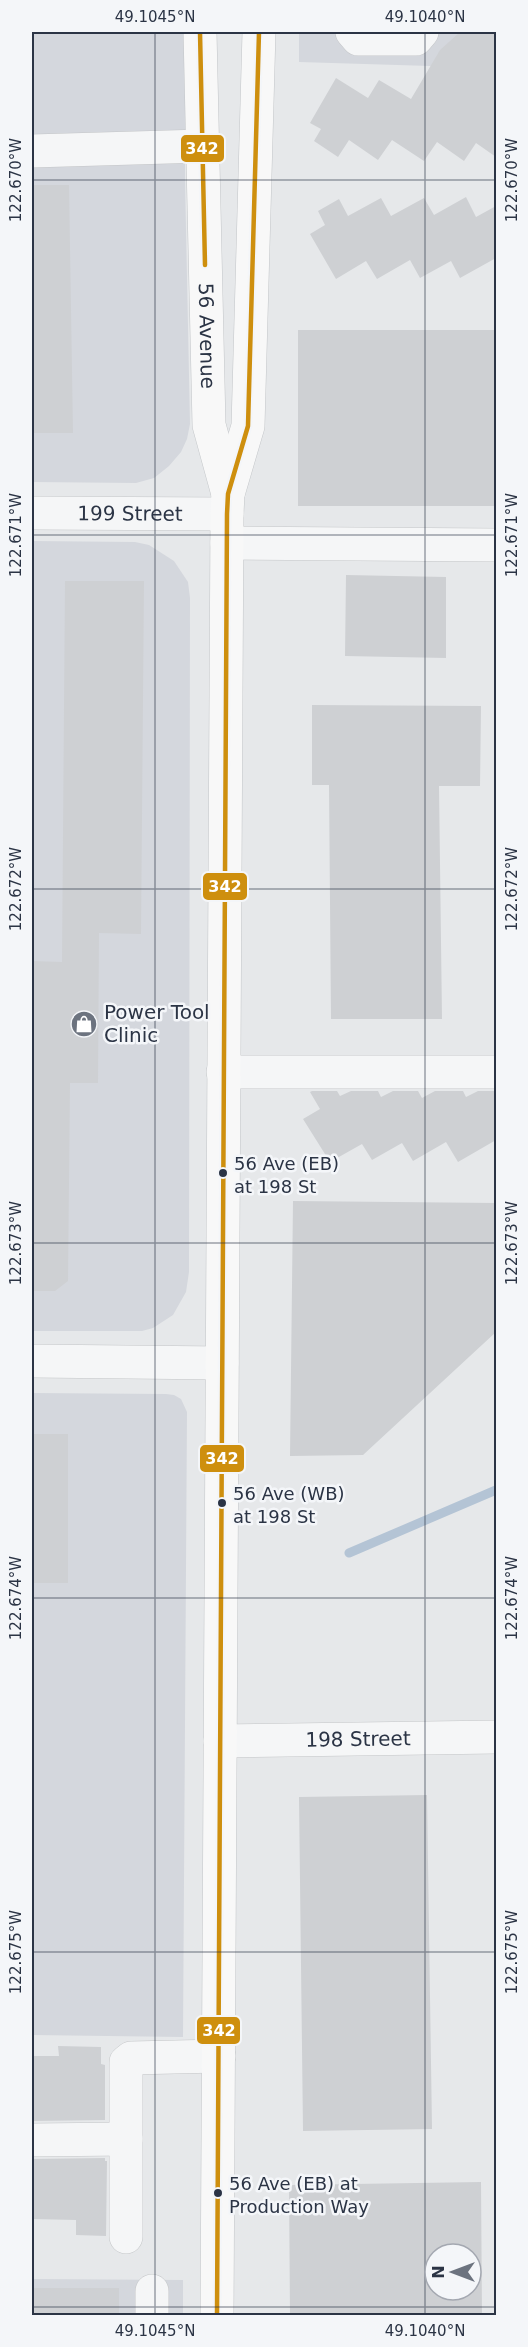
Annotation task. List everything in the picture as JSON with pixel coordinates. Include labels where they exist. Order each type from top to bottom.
[{"type":"main road","name":"56 Avenue","points":[[200,32],[209,425],[227,517],[217,2316]]},
{"type":"main road","name":"56 Avenue","points":[[227,517],[248,426],[259,32]]},
{"type":"main road","points":[[202,138],[227,167],[256,173]]},
{"type":"street","points":[[352,32],[358,39],[416,39],[422,32]]},
{"type":"street","points":[[32,151],[202,138]]},
{"type":"street","name":"199 Street","points":[[32,513],[227,517],[496,545]]},
{"type":"street","points":[[223,1072],[496,1072]]},
{"type":"street","points":[[32,1361],[222,1362]]},
{"type":"street","name":"198 Street","points":[[220,1741],[496,1737]]},
{"type":"street","points":[[126,2236],[127,2060],[131,2058],[219,2056]]},
{"type":"street","points":[[32,2140],[126,2139]]},
{"type":"shaded area","points":[[32,32],[185,32],[185,180],[190,424],[181,452],[169,466],[154,478],[136,483],[32,482]]},
{"type":"shaded area","points":[[299,32],[496,32],[496,68],[299,62]]},
{"type":"shaded area","points":[[32,541],[135,542],[149,545],[174,561],[188,582],[190,598],[189,1272],[186,1292],[173,1315],[153,1328],[142,1331],[32,1331]]},
{"type":"shaded area","points":[[32,1393],[166,1394],[181,1399],[187,1412],[183,2037],[32,2035]]},
{"type":"shaded area","points":[[32,2279],[183,2280],[183,2315],[32,2316]]},
{"type":"building","points":[[460,32],[496,32],[496,157],[476,143],[464,161],[437,142],[424,161],[392,140],[378,160],[349,140],[338,157],[314,141],[321,129],[310,123],[336,78],[368,98],[379,80],[411,99],[440,50]]},
{"type":"building","points":[[32,185],[69,185],[73,433],[32,433]]},
{"type":"building","points":[[466,197],[476,217],[496,206],[496,258],[460,278],[451,261],[420,278],[410,260],[377,279],[366,261],[336,279],[310,234],[325,225],[318,211],[339,199],[348,216],[381,198],[391,216],[424,198],[434,215]]},
{"type":"building","points":[[298,330],[496,330],[496,506],[298,506]]},
{"type":"building","points":[[346,575],[446,577],[446,658],[345,656]]},
{"type":"building","points":[[65,581],[144,581],[141,934],[99,933],[98,1083],[70,1083],[68,1281],[55,1291],[32,1291],[32,961],[62,962]]},
{"type":"building","points":[[312,705],[481,706],[480,786],[439,786],[442,1019],[331,1019],[329,785],[312,785]]},
{"type":"building","points":[[337,1091],[340,1096],[351,1091],[378,1091],[381,1097],[393,1091],[418,1091],[422,1098],[435,1091],[463,1091],[466,1097],[478,1091],[496,1091],[496,1140],[458,1162],[446,1142],[413,1161],[402,1143],[372,1160],[362,1144],[330,1162],[303,1119],[320,1109],[310,1092]]},
{"type":"building","points":[[293,1201],[496,1203],[496,1332],[363,1455],[290,1456]]},
{"type":"building","points":[[32,1434],[68,1434],[68,1583],[32,1583]]},
{"type":"building","points":[[427,1795],[432,2129],[303,2131],[299,1797]]},
{"type":"building","points":[[58,2046],[101,2047],[101,2064],[105,2065],[105,2120],[32,2121],[32,2056],[59,2056]]},
{"type":"building","points":[[105,2158],[107,2161],[106,2236],[76,2235],[76,2220],[32,2219],[32,2159]]},
{"type":"building","points":[[481,2182],[481,2242],[423,2242],[423,2302],[482,2302],[482,2316],[290,2316],[289,2185]]},
{"type":"building","points":[[32,2288],[119,2288],[119,2316],[32,2316]]},
{"type":"waterway","points":[[349,1553],[496,1490]]},
{"type":"transit line","name":"342","points":[[200,32],[205,265]]},
{"type":"transit line","name":"342","points":[[217,2316],[227,514],[228,494],[248,426],[259,32]]},
{"type":"place","name":"Power Tool Clinic","points":[[84,1024]]},
{"type":"place","name":"56 Ave (EB) at 198 St","points":[[223,1173]]},
{"type":"place","name":"56 Ave (WB) at 198 St","points":[[222,1503]]},
{"type":"place","name":"56 Ave (EB) at Production Way","points":[[218,2193]]}]
